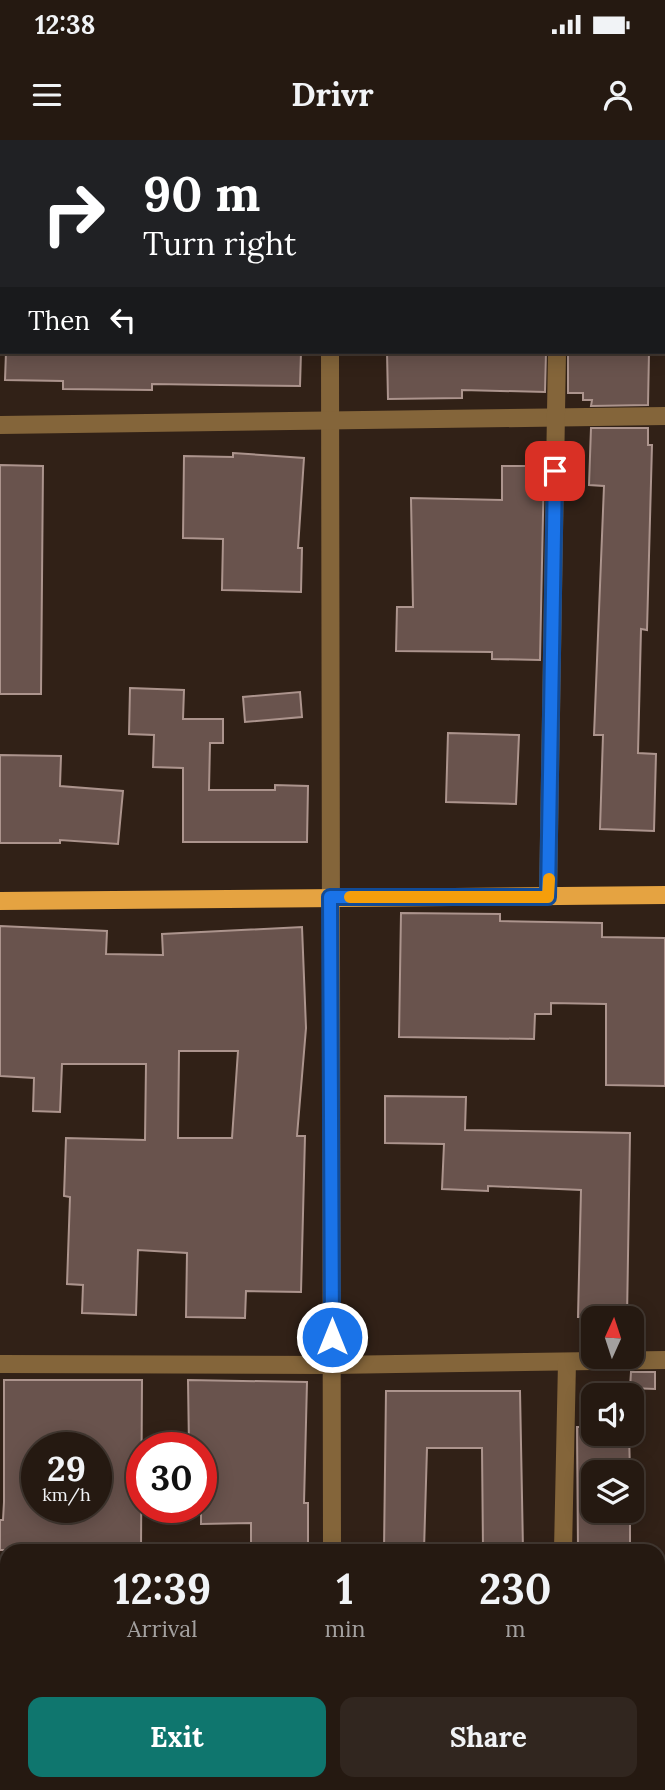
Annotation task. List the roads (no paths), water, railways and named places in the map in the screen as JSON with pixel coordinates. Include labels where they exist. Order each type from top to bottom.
[{"type":"main road","points":[[0,901],[665,895]]},
{"type":"street","points":[[330,354],[332,1544]]},
{"type":"street","points":[[548,897],[557,354]]},
{"type":"street","points":[[0,425],[665,416]]},
{"type":"street","points":[[0,1364],[332,1365],[665,1360]]},
{"type":"street","points":[[563,1544],[567,1362]]}]
